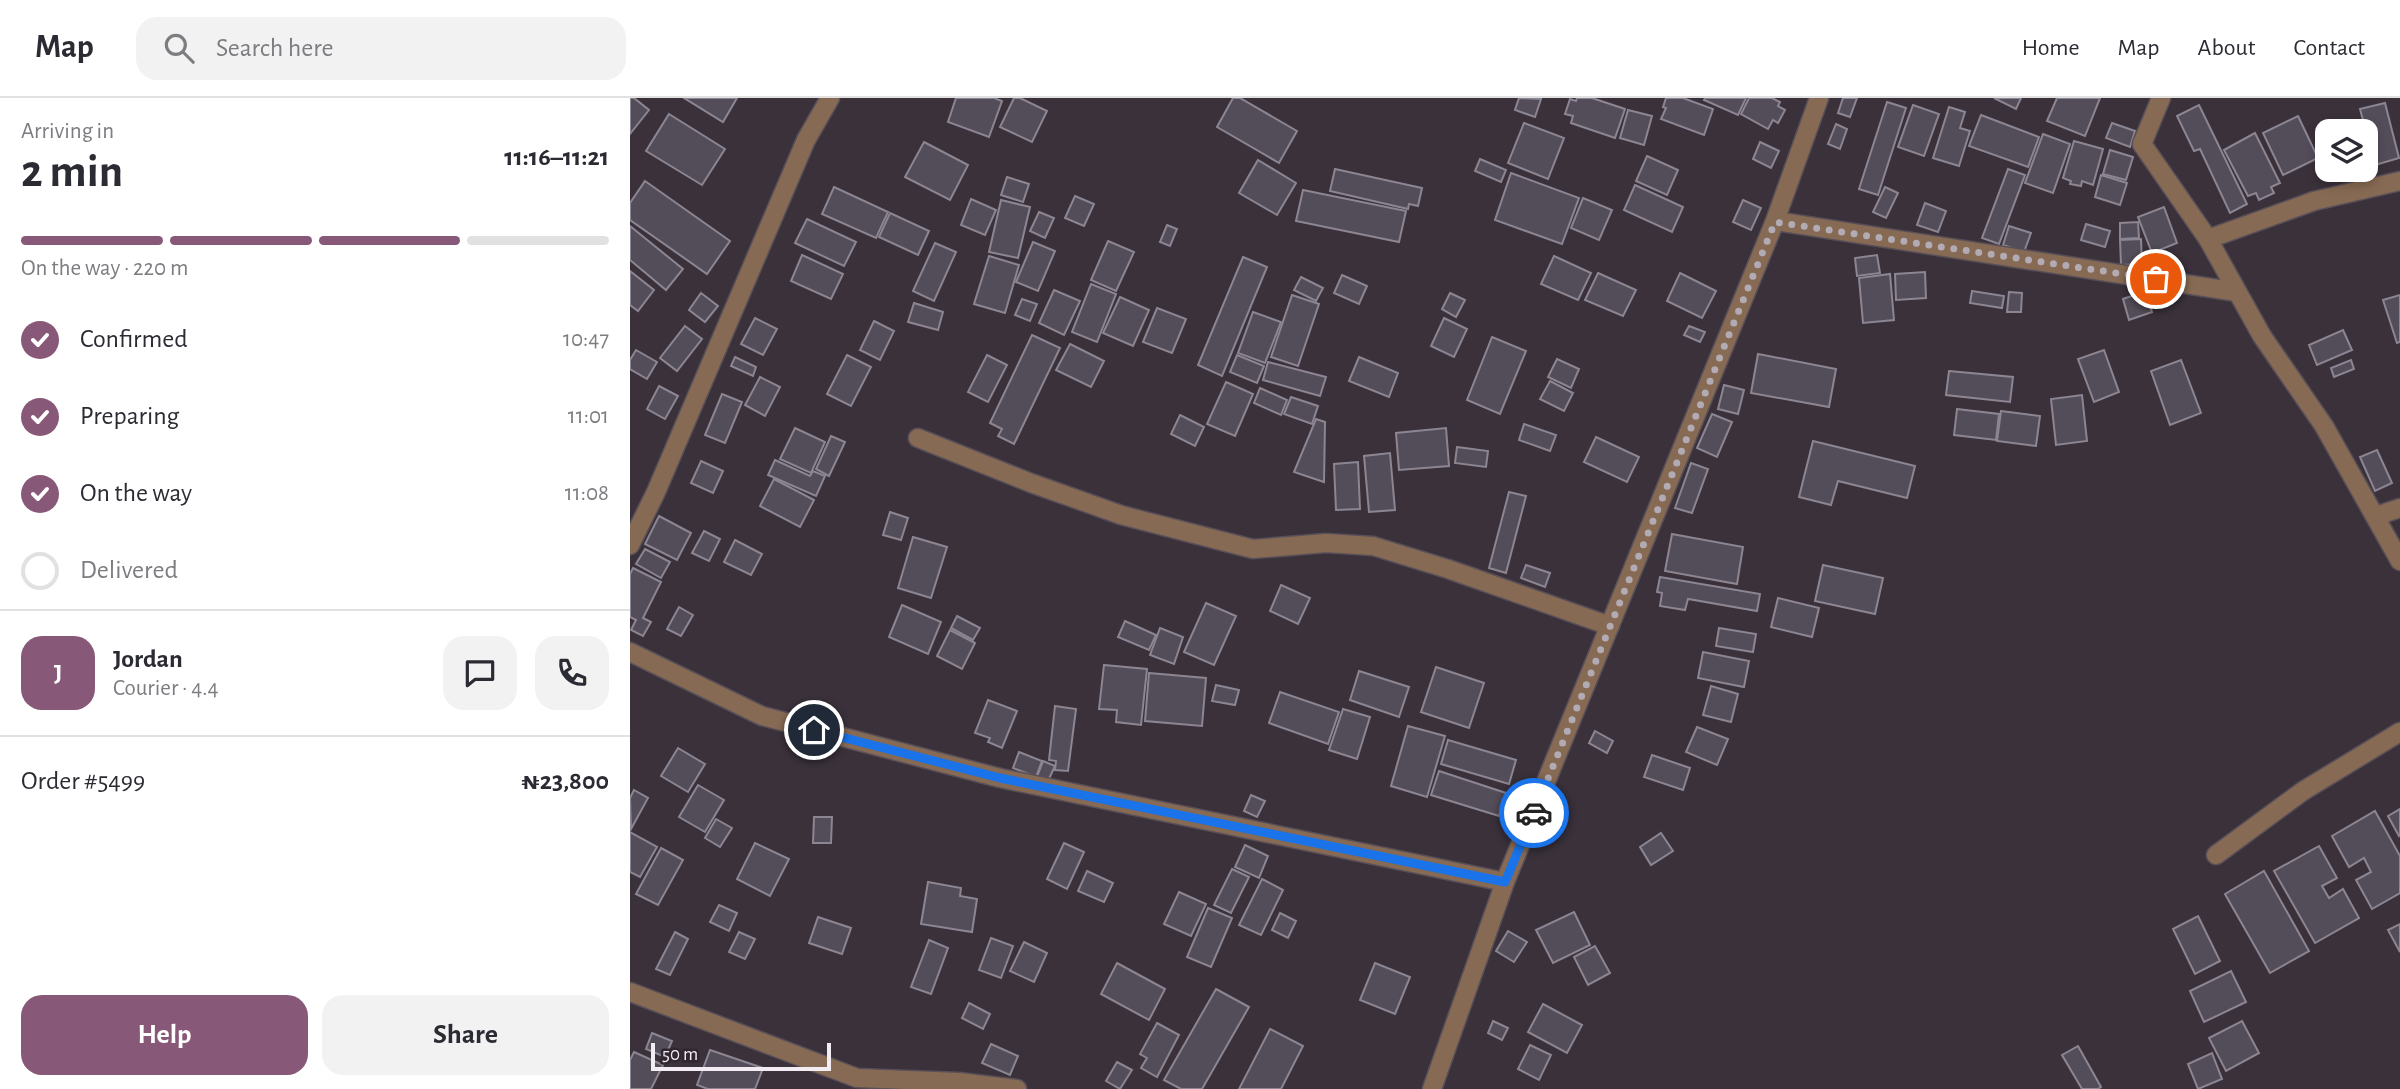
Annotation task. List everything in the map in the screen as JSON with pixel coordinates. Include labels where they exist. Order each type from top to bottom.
[{"type":"street","points":[[630,545],[656,492],[806,140],[830,98]]},
{"type":"street","points":[[1432,1089],[1505,882],[1775,222],[1819,98]]},
{"type":"street","points":[[2161,98],[2142,144],[2208,239],[2262,337],[2324,426],[2400,561]]},
{"type":"street","points":[[2208,239],[2314,201],[2400,181]]},
{"type":"street","points":[[1775,222],[2237,292]]},
{"type":"street","points":[[918,438],[1121,515],[1253,549],[1326,544],[1373,546],[1448,569],[1610,626]]},
{"type":"street","points":[[2376,516],[2400,508]]},
{"type":"street","points":[[630,652],[762,716],[1000,778],[1505,882]]},
{"type":"street","points":[[2216,855],[2303,791],[2400,732]]},
{"type":"street","points":[[630,992],[857,1078],[959,1082],[1017,1089]]},
{"type":"building","points":[[630,98],[634,98],[649,110],[630,134]]},
{"type":"building","points":[[684,98],[737,98],[723,122]]},
{"type":"building","points":[[956,98],[994,98],[1002,101],[989,137],[948,122]]},
{"type":"building","points":[[1014,98],[1020,98],[1047,111],[1032,142],[1000,127]]},
{"type":"building","points":[[1233,98],[1240,98],[1297,131],[1279,163],[1217,127]]},
{"type":"building","points":[[1519,98],[1541,99],[1535,117],[1515,110]]},
{"type":"building","points":[[1577,98],[1592,98],[1625,109],[1615,138],[1571,123],[1573,116],[1565,114],[1570,99],[1576,101]]},
{"type":"building","points":[[1666,98],[1683,98],[1713,109],[1704,135],[1661,119],[1666,108],[1663,107]]},
{"type":"building","points":[[1746,98],[1738,115],[1704,100]]},
{"type":"building","points":[[1749,98],[1772,98],[1780,102],[1778,106],[1785,110],[1778,123],[1773,120],[1768,129],[1741,114]]},
{"type":"building","points":[[1843,98],[1857,98],[1850,117],[1838,113]]},
{"type":"building","points":[[1994,98],[2021,98],[2016,109]]},
{"type":"building","points":[[2057,98],[2100,98],[2085,136],[2047,121]]},
{"type":"building","points":[[1887,102],[1906,108],[1878,195],[1859,189]]},
{"type":"building","points":[[2385,103],[2399,158],[2378,164],[2378,119],[2363,119],[2360,109]]},
{"type":"building","points":[[1913,105],[1939,114],[1924,156],[1898,147]]},
{"type":"building","points":[[2199,105],[2247,204],[2230,213],[2200,149],[2194,151],[2177,116]]},
{"type":"building","points":[[1949,107],[1965,112],[1960,128],[1970,131],[1959,166],[1933,158]]},
{"type":"building","points":[[1628,110],[1652,116],[1644,145],[1620,138]]},
{"type":"building","points":[[669,114],[725,149],[702,185],[646,151]]},
{"type":"building","points":[[1981,115],[2039,137],[2028,167],[1969,146]]},
{"type":"building","points":[[2298,116],[2315,152],[2315,159],[2283,175],[2263,133]]},
{"type":"building","points":[[1524,123],[1564,138],[1548,179],[1508,163]]},
{"type":"building","points":[[2112,123],[2135,131],[2130,147],[2106,138]]},
{"type":"building","points":[[1836,124],[1847,129],[1840,149],[1828,144]]},
{"type":"building","points":[[2255,133],[2280,183],[2271,187],[2274,193],[2259,200],[2256,193],[2248,196],[2224,150]]},
{"type":"building","points":[[2043,134],[2070,144],[2053,193],[2025,183]]},
{"type":"building","points":[[2074,141],[2103,149],[2093,185],[2082,181],[2081,186],[2070,184],[2071,181],[2063,178]]},
{"type":"building","points":[[924,142],[968,165],[950,200],[905,177]]},
{"type":"building","points":[[1760,142],[1779,151],[1771,168],[1753,159]]},
{"type":"building","points":[[2110,150],[2133,157],[2126,180],[2103,174]]},
{"type":"building","points":[[1647,156],[1678,170],[1667,195],[1636,181]]},
{"type":"building","points":[[1480,159],[1506,170],[1501,182],[1475,171]]},
{"type":"building","points":[[1258,160],[1296,183],[1277,215],[1239,193]]},
{"type":"building","points":[[1335,169],[1422,188],[1418,206],[1409,204],[1408,209],[1330,191]]},
{"type":"building","points":[[2008,169],[2025,175],[1999,244],[1982,238]]},
{"type":"building","points":[[1511,173],[1579,198],[1562,244],[1495,220]]},
{"type":"building","points":[[2101,175],[2127,183],[2120,205],[2095,197]]},
{"type":"building","points":[[1007,177],[1029,184],[1023,202],[1001,195]]},
{"type":"building","points":[[645,181],[730,241],[707,274],[630,220],[630,203]]},
{"type":"building","points":[[1635,185],[1683,207],[1672,232],[1624,210]]},
{"type":"building","points":[[834,187],[888,212],[876,238],[822,214]]},
{"type":"building","points":[[1885,187],[1898,193],[1886,218],[1873,212]]},
{"type":"building","points":[[1303,190],[1406,211],[1399,242],[1296,221]]},
{"type":"building","points":[[1075,196],[1094,204],[1084,226],[1065,218]]},
{"type":"building","points":[[1583,198],[1612,210],[1599,240],[1571,228]]},
{"type":"building","points":[[971,199],[996,210],[985,235],[961,225]]},
{"type":"building","points":[[1001,200],[1030,207],[1018,258],[989,252]]},
{"type":"building","points":[[1743,200],[1761,208],[1751,230],[1733,222]]},
{"type":"building","points":[[1925,203],[1946,211],[1938,232],[1917,225]]},
{"type":"building","points":[[2164,207],[2177,243],[2152,253],[2138,217]]},
{"type":"building","points":[[1039,212],[1054,218],[1045,238],[1030,231]]},
{"type":"building","points":[[890,213],[929,231],[918,255],[879,237]]},
{"type":"building","points":[[807,219],[856,242],[844,266],[795,243]]},
{"type":"building","points":[[2138,222],[2139,238],[2120,239],[2120,223]]},
{"type":"building","points":[[2086,224],[2110,231],[2105,247],[2081,240]]},
{"type":"building","points":[[1167,225],[1177,229],[1170,246],[1160,242]]},
{"type":"building","points":[[630,226],[683,269],[666,290],[630,260]]},
{"type":"building","points":[[2009,226],[2031,233],[2024,252],[2003,245]]},
{"type":"building","points":[[2141,239],[2142,264],[2121,265],[2120,240]]},
{"type":"building","points":[[1108,241],[1134,252],[1116,291],[1091,280]]},
{"type":"building","points":[[1033,242],[1055,251],[1038,291],[1016,282]]},
{"type":"building","points":[[935,243],[956,252],[934,301],[913,291]]},
{"type":"building","points":[[802,255],[843,274],[831,299],[791,281]]},
{"type":"building","points":[[1877,255],[1880,273],[1857,276],[1855,258]]},
{"type":"building","points":[[989,256],[1019,265],[1005,313],[974,304]]},
{"type":"building","points":[[1554,256],[1591,273],[1578,300],[1541,284]]},
{"type":"building","points":[[1243,257],[1267,267],[1222,376],[1198,365]]},
{"type":"building","points":[[630,271],[654,290],[638,311],[630,305]]},
{"type":"building","points":[[1925,272],[1926,298],[1896,300],[1895,274]]},
{"type":"building","points":[[1598,273],[1636,290],[1623,316],[1585,300]]},
{"type":"building","points":[[1680,273],[1716,291],[1702,318],[1667,301]]},
{"type":"building","points":[[1890,274],[1894,320],[1863,323],[1859,278]]},
{"type":"building","points":[[1342,275],[1367,286],[1359,304],[1334,293]]},
{"type":"building","points":[[1301,277],[1323,288],[1316,301],[1294,290]]},
{"type":"building","points":[[1091,284],[1116,294],[1097,342],[1072,332]]},
{"type":"building","points":[[1054,290],[1080,301],[1064,335],[1039,323]]},
{"type":"building","points":[[1972,291],[2004,296],[2002,308],[1970,303]]},
{"type":"building","points":[[2146,291],[2152,312],[2129,320],[2123,299]]},
{"type":"building","points":[[2009,292],[2022,293],[2021,312],[2007,312]]},
{"type":"building","points":[[701,293],[718,306],[705,322],[689,310]]},
{"type":"building","points":[[1450,293],[1465,300],[1456,317],[1442,309]]},
{"type":"building","points":[[1292,295],[1319,304],[1298,366],[1271,357]]},
{"type":"building","points":[[2400,295],[2400,342],[2397,343],[2383,300]]},
{"type":"building","points":[[1120,297],[1149,310],[1133,346],[1103,333]]},
{"type":"building","points":[[1022,299],[1037,304],[1030,321],[1015,315]]},
{"type":"building","points":[[914,303],[943,312],[938,330],[908,322]]},
{"type":"building","points":[[1157,308],[1186,319],[1172,353],[1143,342]]},
{"type":"building","points":[[1253,312],[1281,322],[1265,363],[1238,353]]},
{"type":"building","points":[[755,318],[777,329],[763,355],[741,344]]},
{"type":"building","points":[[1444,318],[1467,329],[1454,357],[1431,346]]},
{"type":"building","points":[[874,321],[894,331],[880,360],[860,350]]},
{"type":"building","points":[[685,326],[702,339],[677,371],[660,358]]},
{"type":"building","points":[[1689,326],[1705,332],[1700,342],[1684,335]]},
{"type":"building","points":[[2343,330],[2352,350],[2317,365],[2309,345]]},
{"type":"building","points":[[1032,335],[1060,348],[1014,444],[998,436],[1002,429],[990,423]]},
{"type":"building","points":[[1492,337],[1526,351],[1500,414],[1467,400]]},
{"type":"building","points":[[1070,344],[1104,361],[1091,387],[1056,370]]},
{"type":"building","points":[[636,350],[657,362],[647,379],[630,369],[630,360]]},
{"type":"building","points":[[2104,350],[2119,392],[2094,402],[2078,359]]},
{"type":"building","points":[[1758,354],[1836,369],[1829,407],[1751,393]]},
{"type":"building","points":[[847,355],[871,367],[851,406],[827,394]]},
{"type":"building","points":[[987,355],[1007,365],[988,402],[968,392]]},
{"type":"building","points":[[1237,355],[1264,366],[1257,383],[1230,372]]},
{"type":"building","points":[[735,357],[756,367],[753,376],[731,366]]},
{"type":"building","points":[[1359,357],[1398,373],[1389,397],[1349,381]]},
{"type":"building","points":[[1557,359],[1579,369],[1571,388],[1548,377]]},
{"type":"building","points":[[2181,360],[2201,413],[2170,425],[2151,371]]},
{"type":"building","points":[[2351,360],[2354,369],[2334,377],[2331,368]]},
{"type":"building","points":[[1268,362],[1326,377],[1320,396],[1263,380]]},
{"type":"building","points":[[1949,371],[2013,377],[2010,402],[1946,395]]},
{"type":"building","points":[[760,377],[780,387],[765,416],[745,405]]},
{"type":"building","points":[[1550,381],[1573,393],[1564,411],[1540,399]]},
{"type":"building","points":[[1226,382],[1253,394],[1235,436],[1207,424]]},
{"type":"building","points":[[1724,385],[1744,390],[1738,414],[1718,409]]},
{"type":"building","points":[[659,386],[678,396],[665,419],[647,409]]},
{"type":"building","points":[[1260,388],[1287,400],[1281,415],[1254,403]]},
{"type":"building","points":[[722,394],[742,402],[725,443],[705,435]]},
{"type":"building","points":[[2082,395],[2087,441],[2056,445],[2051,399]]},
{"type":"building","points":[[1291,397],[1318,406],[1312,424],[1284,414]]},
{"type":"building","points":[[1957,409],[1999,414],[1996,440],[1954,435]]},
{"type":"building","points":[[2001,411],[2040,416],[2036,446],[1997,441]]},
{"type":"building","points":[[1712,414],[1732,422],[1717,457],[1697,448]]},
{"type":"building","points":[[1180,415],[1204,427],[1195,446],[1171,434]]},
{"type":"building","points":[[1316,419],[1325,422],[1324,482],[1294,472]]},
{"type":"building","points":[[1524,424],[1556,435],[1550,451],[1519,440]]},
{"type":"building","points":[[795,428],[825,442],[811,473],[780,459]]},
{"type":"building","points":[[1446,428],[1449,466],[1399,470],[1396,433]]},
{"type":"building","points":[[831,436],[845,442],[829,476],[816,469]]},
{"type":"building","points":[[1596,437],[1639,457],[1627,482],[1584,462]]},
{"type":"building","points":[[1813,441],[1915,466],[1907,498],[1838,481],[1831,505],[1799,497]]},
{"type":"building","points":[[1457,447],[1488,451],[1486,467],[1455,463]]},
{"type":"building","points":[[2377,450],[2392,483],[2375,491],[2360,457]]},
{"type":"building","points":[[1390,453],[1395,510],[1369,512],[1364,456]]},
{"type":"building","points":[[775,460],[810,476],[813,471],[825,476],[816,496],[768,475]]},
{"type":"building","points":[[701,461],[723,471],[713,493],[691,483]]},
{"type":"building","points":[[1358,462],[1360,509],[1336,510],[1334,464]]},
{"type":"building","points":[[1691,463],[1708,469],[1692,513],[1675,508]]},
{"type":"building","points":[[774,479],[814,500],[800,527],[760,506]]},
{"type":"building","points":[[1509,492],[1526,496],[1506,573],[1489,568]]},
{"type":"building","points":[[890,512],[908,518],[901,540],[883,535]]},
{"type":"building","points":[[659,516],[691,533],[677,560],[645,544]]},
{"type":"building","points":[[704,531],[720,539],[709,561],[692,553]]},
{"type":"building","points":[[1672,534],[1743,547],[1737,584],[1665,571]]},
{"type":"building","points":[[913,537],[947,547],[931,598],[898,588]]},
{"type":"building","points":[[735,540],[762,554],[751,575],[724,562]]},
{"type":"building","points":[[645,549],[670,562],[661,578],[636,564]]},
{"type":"building","points":[[1526,565],[1550,573],[1545,587],[1521,578]]},
{"type":"building","points":[[1823,565],[1883,578],[1875,614],[1815,601]]},
{"type":"building","points":[[633,568],[661,582],[643,618],[651,622],[643,636],[631,630],[636,620],[630,617],[630,574]]},
{"type":"building","points":[[1660,577],[1760,594],[1757,611],[1688,599],[1685,610],[1660,606],[1662,593],[1657,592]]},
{"type":"building","points":[[1281,585],[1310,598],[1298,624],[1270,611]]},
{"type":"building","points":[[1778,598],[1819,608],[1812,637],[1771,627]]},
{"type":"building","points":[[1206,603],[1236,616],[1214,665],[1184,652]]},
{"type":"building","points":[[902,605],[941,622],[928,654],[889,637]]},
{"type":"building","points":[[679,607],[693,615],[681,636],[667,629]]},
{"type":"building","points":[[957,616],[980,628],[973,640],[951,628]]},
{"type":"building","points":[[1125,621],[1156,635],[1149,650],[1118,637]]},
{"type":"building","points":[[1160,628],[1183,637],[1174,664],[1150,655]]},
{"type":"building","points":[[1719,628],[1756,634],[1753,652],[1716,646]]},
{"type":"building","points":[[950,630],[975,643],[962,669],[937,656]]},
{"type":"building","points":[[1703,652],[1749,661],[1744,687],[1698,678]]},
{"type":"building","points":[[1104,665],[1147,669],[1141,725],[1116,722],[1117,710],[1099,709]]},
{"type":"building","points":[[1436,667],[1484,683],[1469,728],[1421,712]]},
{"type":"building","points":[[1359,671],[1409,687],[1399,717],[1350,700]]},
{"type":"building","points":[[1149,673],[1206,678],[1202,726],[1145,721]]},
{"type":"building","points":[[1216,685],[1239,690],[1235,705],[1212,701]]},
{"type":"building","points":[[1711,686],[1738,694],[1731,722],[1703,715]]},
{"type":"building","points":[[1280,692],[1339,712],[1328,744],[1269,723]]},
{"type":"building","points":[[988,700],[1017,711],[1002,748],[988,742],[990,738],[975,733]]},
{"type":"building","points":[[1055,706],[1076,709],[1068,771],[1055,770],[1056,761],[1049,760]]},
{"type":"building","points":[[1343,709],[1370,717],[1357,759],[1329,750]]},
{"type":"building","points":[[1408,726],[1445,736],[1427,797],[1391,786]]},
{"type":"building","points":[[1697,727],[1728,739],[1717,765],[1686,752]]},
{"type":"building","points":[[1595,731],[1613,741],[1607,753],[1589,743]]},
{"type":"building","points":[[1448,740],[1516,760],[1509,784],[1441,764]]},
{"type":"building","points":[[678,748],[705,764],[688,792],[661,776]]},
{"type":"building","points":[[1019,752],[1042,761],[1036,777],[1013,768]]},
{"type":"building","points":[[1652,755],[1690,768],[1683,790],[1644,777]]},
{"type":"building","points":[[1043,761],[1055,766],[1048,781],[1037,777]]},
{"type":"building","points":[[1439,771],[1506,793],[1499,816],[1431,795]]},
{"type":"building","points":[[698,785],[724,800],[705,832],[679,817]]},
{"type":"building","points":[[634,790],[648,798],[631,829],[630,798]]},
{"type":"building","points":[[1251,795],[1265,801],[1257,817],[1244,811]]},
{"type":"building","points":[[2400,809],[2400,835],[2399,836],[2388,816]]},
{"type":"building","points":[[2375,811],[2400,856],[2400,893],[2372,909],[2356,880],[2371,872],[2364,858],[2349,867],[2332,836]]},
{"type":"building","points":[[814,817],[832,817],[831,843],[813,843]]},
{"type":"building","points":[[716,819],[732,828],[720,847],[705,838]]},
{"type":"building","points":[[630,832],[657,847],[640,877],[630,872]]},
{"type":"building","points":[[1661,833],[1673,851],[1651,865],[1640,847]]},
{"type":"building","points":[[755,843],[789,859],[770,896],[737,879]]},
{"type":"building","points":[[1064,843],[1084,852],[1067,889],[1047,879]]},
{"type":"building","points":[[1245,845],[1268,856],[1259,878],[1235,867]]},
{"type":"building","points":[[2319,846],[2337,878],[2322,886],[2329,898],[2343,889],[2359,918],[2315,943],[2274,871]]},
{"type":"building","points":[[661,848],[683,860],[658,905],[636,894]]},
{"type":"building","points":[[1232,869],[1249,877],[1231,913],[1214,905]]},
{"type":"building","points":[[1087,871],[1113,883],[1104,902],[1078,891]]},
{"type":"building","points":[[2264,871],[2309,951],[2270,973],[2225,894]]},
{"type":"building","points":[[1262,879],[1283,890],[1261,935],[1239,925]]},
{"type":"building","points":[[928,882],[961,888],[960,896],[977,899],[972,932],[921,924]]},
{"type":"building","points":[[1179,892],[1206,904],[1191,936],[1164,924]]},
{"type":"building","points":[[719,905],[737,913],[729,931],[710,922]]},
{"type":"building","points":[[1208,908],[1232,918],[1211,967],[1187,957]]},
{"type":"building","points":[[1574,912],[1590,945],[1553,963],[1536,930]]},
{"type":"building","points":[[1280,913],[1296,921],[1288,938],[1272,930]]},
{"type":"building","points":[[2198,916],[2220,961],[2195,974],[2173,929]]},
{"type":"building","points":[[818,917],[851,928],[842,954],[809,943]]},
{"type":"building","points":[[2400,924],[2400,952],[2388,930]]},
{"type":"building","points":[[1508,931],[1527,942],[1514,962],[1496,951]]},
{"type":"building","points":[[675,932],[688,939],[670,975],[656,969]]},
{"type":"building","points":[[739,932],[755,939],[745,959],[729,952]]},
{"type":"building","points":[[991,938],[1013,946],[1001,978],[979,970]]},
{"type":"building","points":[[929,940],[948,948],[931,994],[911,987]]},
{"type":"building","points":[[1024,942],[1047,953],[1034,982],[1010,971]]},
{"type":"building","points":[[1595,946],[1610,973],[1588,985],[1574,957]]},
{"type":"building","points":[[1117,963],[1165,989],[1149,1020],[1101,994]]},
{"type":"building","points":[[1375,963],[1410,977],[1395,1014],[1360,1000]]},
{"type":"building","points":[[2231,971],[2246,1002],[2204,1022],[2190,991]]},
{"type":"building","points":[[1216,989],[1249,1007],[1202,1089],[1181,1089],[1164,1080]]},
{"type":"building","points":[[969,1003],[990,1014],[983,1029],[962,1018]]},
{"type":"building","points":[[1543,1004],[1582,1025],[1567,1053],[1528,1032]]},
{"type":"building","points":[[1493,1021],[1508,1028],[1502,1040],[1488,1033]]},
{"type":"building","points":[[2242,1021],[2259,1053],[2226,1071],[2209,1038]]},
{"type":"building","points":[[1157,1023],[1179,1035],[1157,1077],[1141,1068],[1147,1058],[1140,1054]]},
{"type":"building","points":[[1270,1029],[1303,1046],[1281,1089],[1239,1089]]},
{"type":"building","points":[[652,1033],[672,1041],[665,1057],[646,1049]]},
{"type":"building","points":[[991,1044],[1018,1056],[1010,1075],[982,1063]]},
{"type":"building","points":[[1530,1045],[1551,1055],[1539,1080],[1518,1069]]},
{"type":"building","points":[[2078,1046],[2101,1087],[2098,1089],[2082,1089],[2062,1055]]},
{"type":"building","points":[[710,1050],[763,1068],[755,1089],[708,1089],[697,1085]]},
{"type":"building","points":[[634,1052],[663,1065],[651,1089],[630,1089],[630,1060]]},
{"type":"building","points":[[2212,1053],[2222,1079],[2198,1089],[2188,1064]]},
{"type":"building","points":[[1117,1062],[1132,1070],[1120,1089],[1106,1081]]},
{"type":"way so far","points":[[1534,813],[1775,222],[2156,279]]},
{"type":"route","points":[[814,730],[1000,778],[1505,882],[1534,813]]}]
